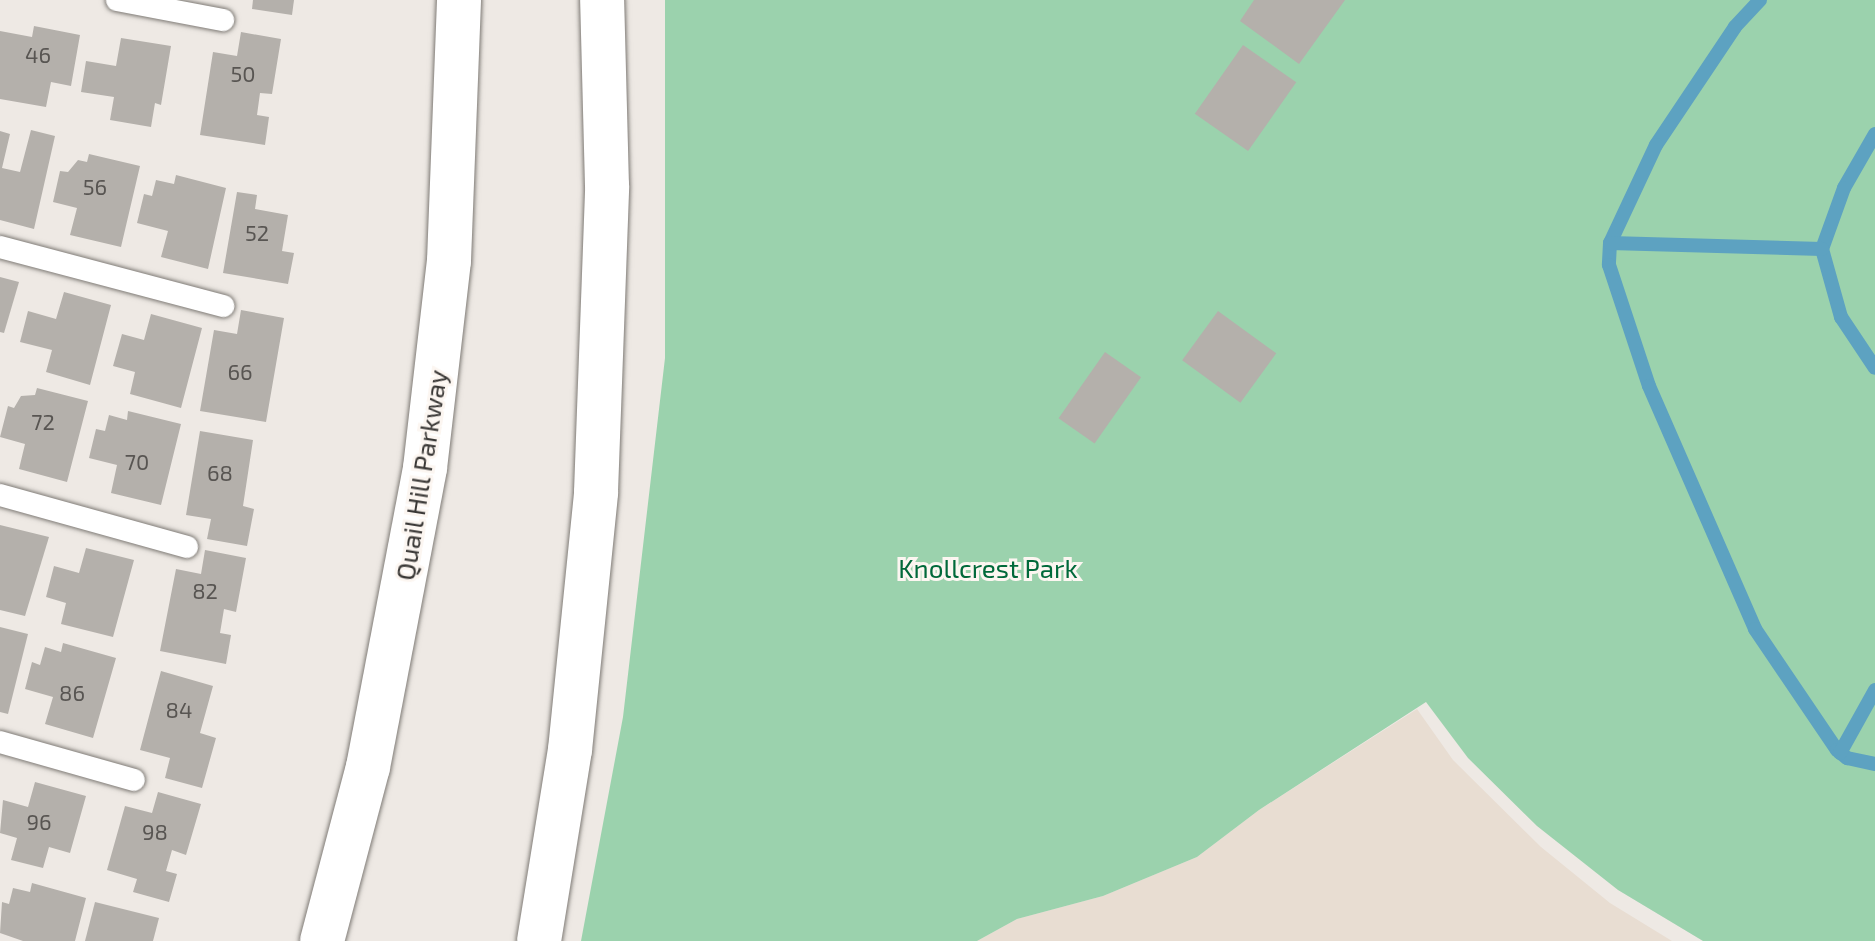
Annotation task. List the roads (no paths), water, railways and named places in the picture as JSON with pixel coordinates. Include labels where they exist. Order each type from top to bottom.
[{"type":"main road","name":"Quail Hill Parkway","points":[[322,941],[374,739],[425,468],[449,261],[459,0]]},
{"type":"main road","points":[[539,941],[570,750],[596,492],[607,186],[602,0]]},
{"type":"lane","points":[[117,0],[223,20]]},
{"type":"lane","points":[[0,247],[223,306]]},
{"type":"lane","points":[[0,495],[187,547]]},
{"type":"lane","points":[[0,742],[134,780]]},
{"type":"waterway","points":[[1760,0],[1735,27],[1656,145],[1610,243],[1609,265],[1649,386],[1755,629],[1837,750],[1847,758],[1875,764]]},
{"type":"waterway","points":[[1875,134],[1844,188],[1822,249],[1841,317],[1875,368]]},
{"type":"waterway","points":[[1610,243],[1822,249]]},
{"type":"waterway","points":[[1840,753],[1875,690]]},
{"type":"park label","name":"Knollcrest Park","points":[[988,568]]}]
